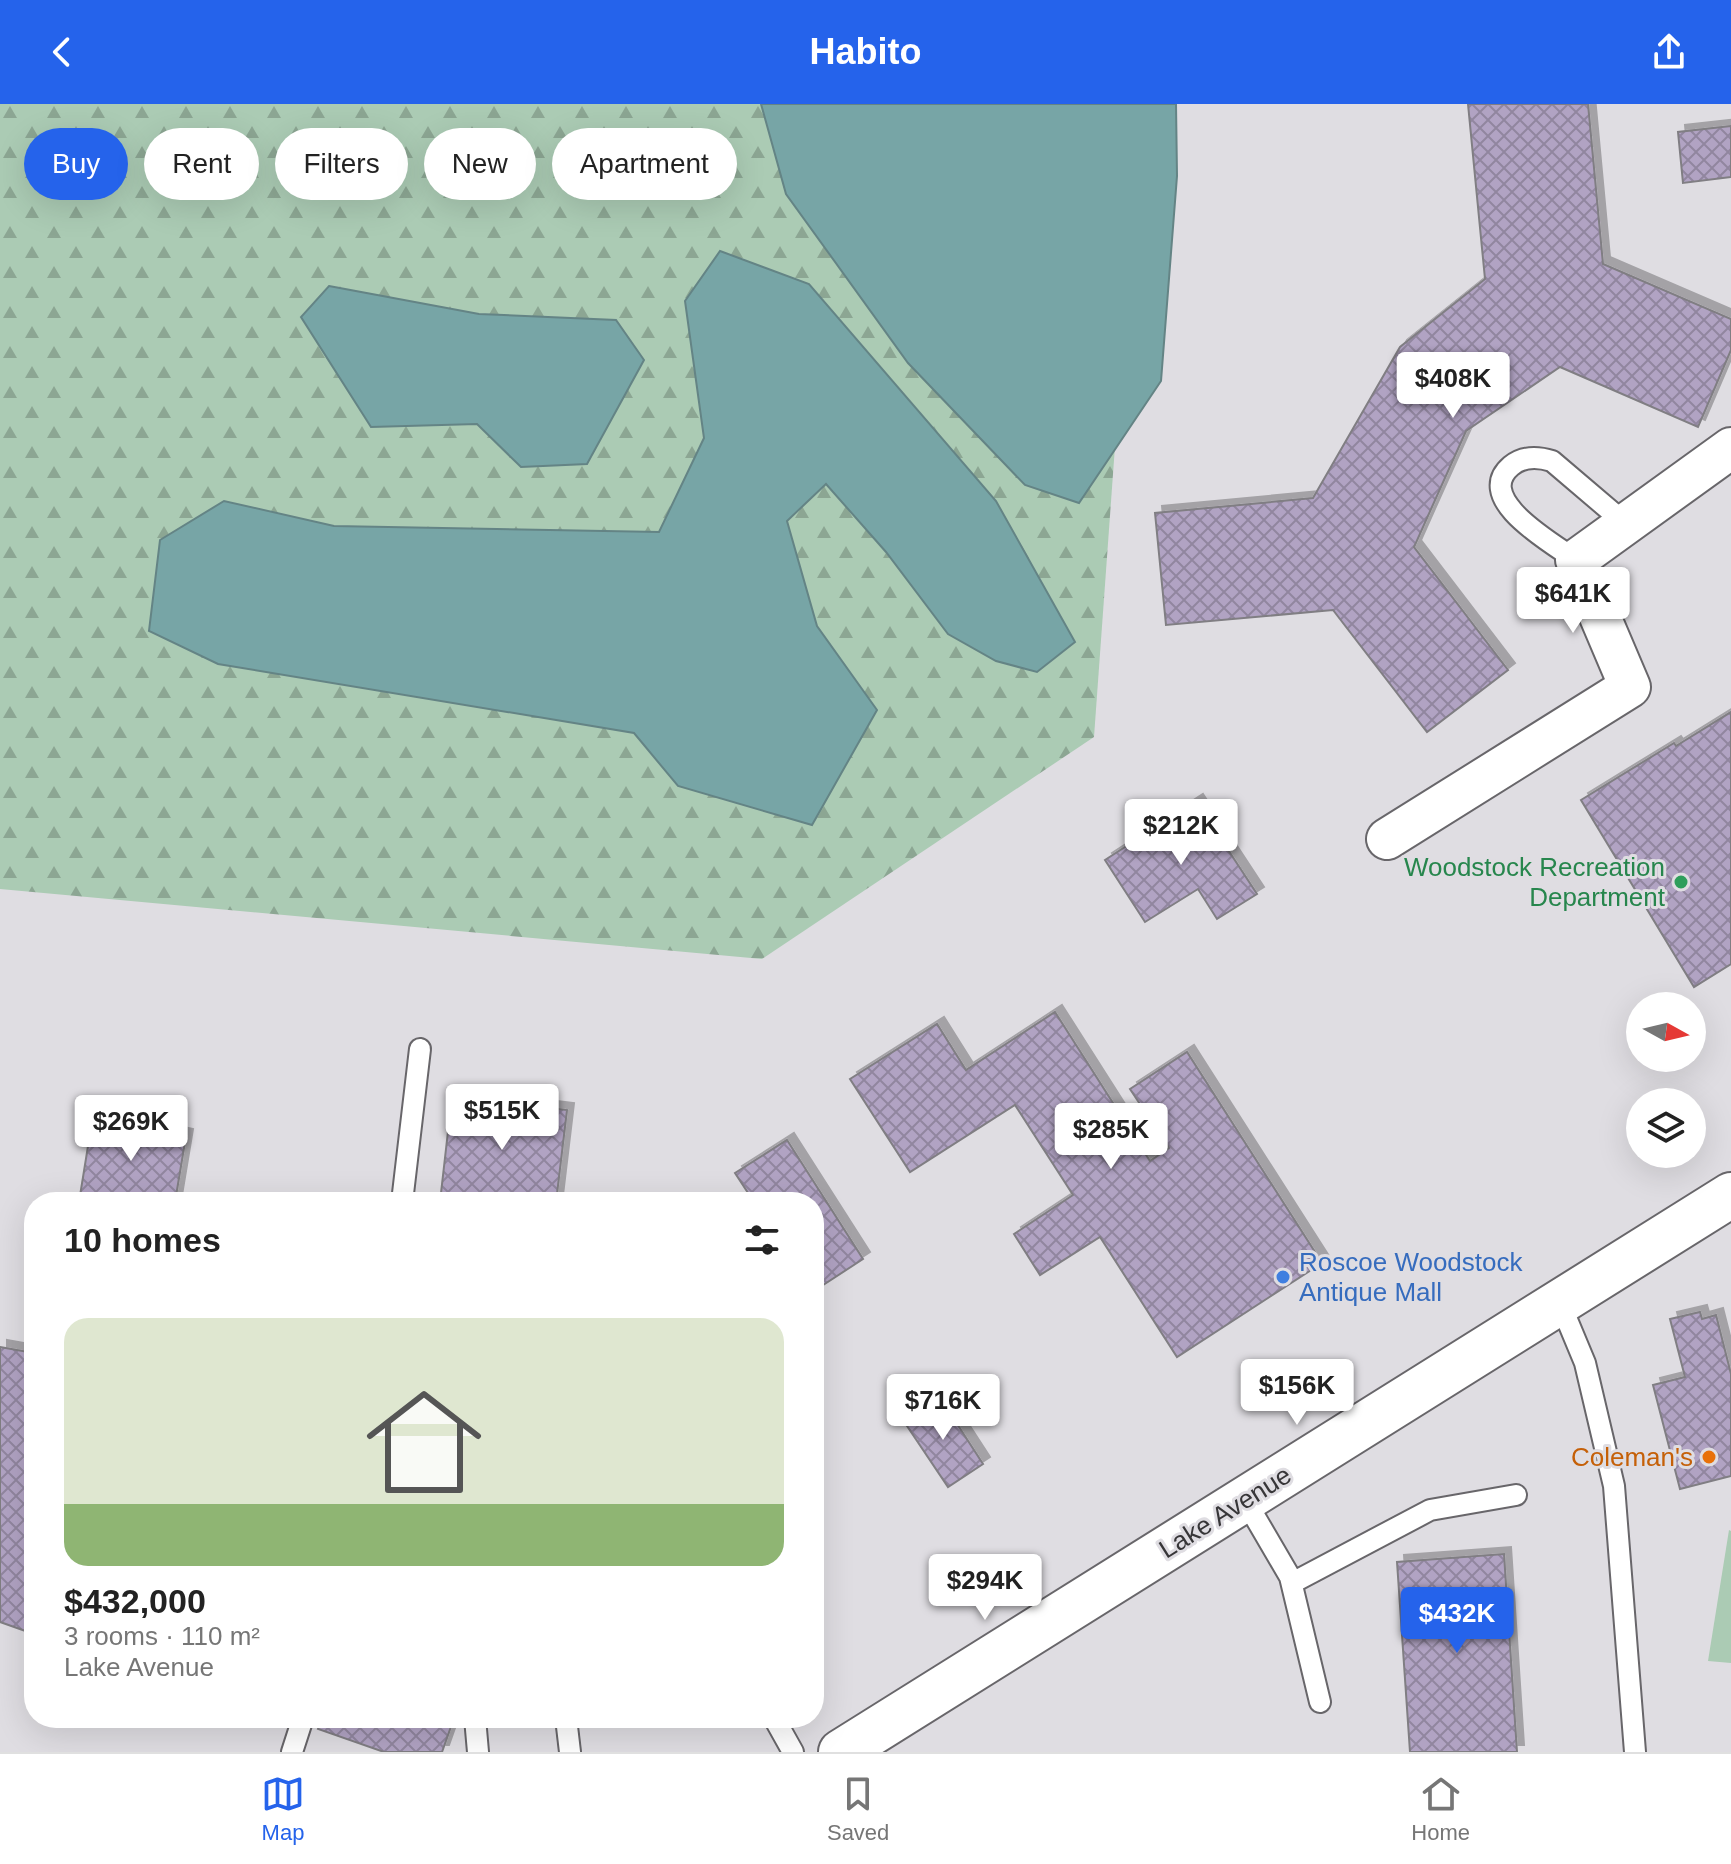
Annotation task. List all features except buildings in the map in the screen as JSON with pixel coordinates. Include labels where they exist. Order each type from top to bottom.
[{"type":"street","points":[[1387,839],[1630,687],[1576,560],[1731,448]]},
{"type":"street","name":"Lake Avenue","points":[[841,1752],[1731,1195]]},
{"type":"lane","points":[[1576,560],[1513,514],[1503,500],[1502,480],[1509,467],[1538,457],[1552,461],[1626,524]]},
{"type":"lane","points":[[403,1192],[420,1049]]},
{"type":"lane","points":[[1560,1303],[1585,1363],[1614,1486],[1635,1752]]},
{"type":"lane","points":[[1292,1583],[1430,1510],[1516,1495]]},
{"type":"lane","points":[[1245,1500],[1292,1583],[1320,1702]]},
{"type":"lane","points":[[292,1752],[300,1728]]},
{"type":"lane","points":[[476,1728],[478,1752]]},
{"type":"lane","points":[[567,1728],[570,1752]]},
{"type":"lane","points":[[780,1728],[793,1752]]},
{"type":"green space","points":[[0,104],[986,104],[1132,211],[1094,737],[762,959],[0,889]]},
{"type":"green space","points":[[1731,1531],[1731,1663],[1708,1661]]},
{"type":"water","points":[[761,104],[1176,104],[1177,176],[1161,381],[1079,503],[1025,485],[908,363],[786,194]]},
{"type":"water","points":[[720,251],[809,284],[996,501],[1075,642],[1037,672],[996,661],[948,634],[886,552],[826,484],[787,521],[817,626],[877,710],[812,825],[678,786],[634,733],[218,664],[149,631],[160,540],[224,501],[334,526],[659,532],[704,438],[685,301]]},
{"type":"water","points":[[329,286],[479,314],[616,320],[644,360],[587,464],[521,467],[477,424],[371,427],[301,317]]},
{"type":"place","name":"Woodstock Recreation Department","points":[[1681,882]]},
{"type":"place","name":"Roscoe Woodstock Antique Mall","points":[[1283,1277]]},
{"type":"place","name":"Coleman's","points":[[1709,1457]]}]
